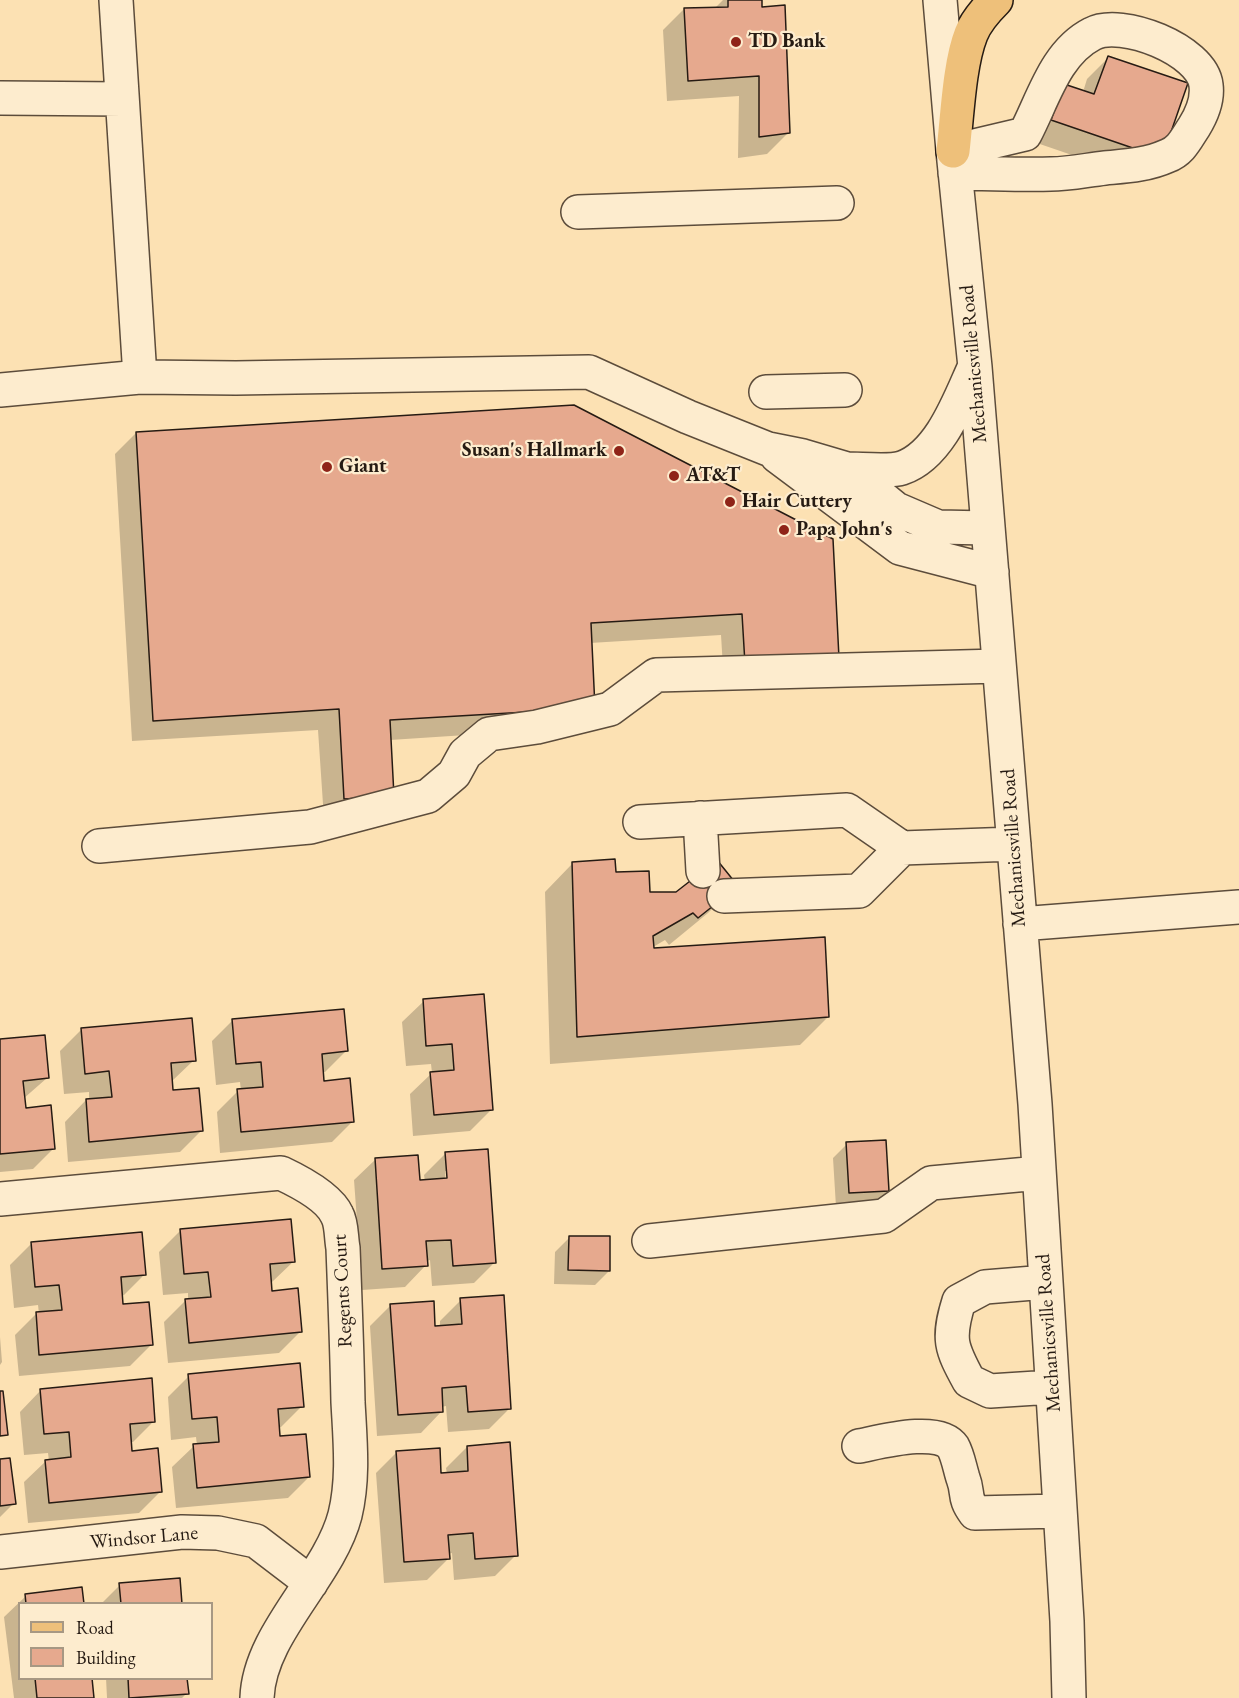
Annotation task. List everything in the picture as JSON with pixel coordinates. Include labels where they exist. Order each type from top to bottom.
[{"type":"main road","points":[[954,162],[965,56],[971,33],[996,0]]},
{"type":"street","points":[[116,0],[140,377]]},
{"type":"street","name":"Mechanicsville Road","points":[[940,0],[975,367],[1039,1173],[1067,1621],[1069,1698]]},
{"type":"street","points":[[1109,30],[1143,33],[1163,41],[1191,61],[1206,84],[1203,112],[1181,147],[1170,155],[1148,164],[1053,174],[954,162],[1025,134],[1048,85],[1067,54],[1094,32],[1109,30]]},
{"type":"street","points":[[0,98],[122,99]]},
{"type":"street","points":[[578,212],[837,203]]},
{"type":"street","points":[[0,390],[140,377],[236,378],[589,372],[688,417],[768,449],[803,456],[847,469],[900,468],[912,463],[931,447],[948,424],[975,367]]},
{"type":"street","points":[[766,392],[845,390]]},
{"type":"street","points":[[768,449],[900,548],[992,572]]},
{"type":"street","points":[[847,469],[896,509],[938,527],[988,528]]},
{"type":"street","points":[[99,846],[310,827],[428,796],[454,774],[465,754],[489,734],[537,727],[610,709],[656,675],[999,666]]},
{"type":"street","points":[[640,822],[847,810],[902,848],[1014,844]]},
{"type":"street","points":[[700,818],[704,871]]},
{"type":"street","points":[[724,896],[859,891],[902,848]]},
{"type":"street","points":[[1020,924],[1239,907]]},
{"type":"street","name":"Regents Court","points":[[0,1199],[281,1173],[302,1182],[322,1198],[337,1215],[343,1248],[351,1478],[345,1516],[332,1547],[272,1648],[258,1684],[257,1698]]},
{"type":"street","points":[[649,1241],[884,1216],[931,1183],[1039,1173]]},
{"type":"street","points":[[1046,1282],[986,1287],[959,1301],[952,1329],[952,1347],[969,1382],[990,1391],[1052,1387]]},
{"type":"street","points":[[859,1446],[919,1436],[938,1437],[952,1446],[965,1482],[967,1502],[975,1513],[1060,1511]]},
{"type":"street","name":"Windsor Lane","points":[[0,1552],[182,1532],[218,1533],[255,1541],[310,1583]]},
{"type":"building","name":"TD Bank","points":[[728,0],[762,0],[762,7],[785,5],[790,133],[759,137],[759,76],[688,81],[684,8],[728,7]]},
{"type":"building","points":[[1108,56],[1188,83],[1162,158],[1051,120],[1064,84],[1094,94]]},
{"type":"building","points":[[574,405],[833,539],[839,658],[745,664],[742,614],[591,623],[595,708],[390,720],[394,796],[344,799],[339,709],[153,721],[136,432]]},
{"type":"building","points":[[615,859],[616,872],[649,871],[650,892],[676,892],[717,860],[738,886],[698,918],[693,913],[653,936],[654,948],[825,937],[829,1017],[577,1037],[572,862]]},
{"type":"building","points":[[484,994],[493,1110],[434,1115],[430,1072],[454,1070],[452,1044],[426,1046],[423,999]]},
{"type":"building","points":[[344,1009],[348,1051],[322,1054],[324,1081],[350,1078],[354,1122],[241,1132],[237,1089],[263,1087],[261,1062],[236,1064],[232,1019]]},
{"type":"building","points":[[192,1018],[196,1061],[171,1063],[173,1090],[199,1088],[203,1131],[89,1142],[86,1099],[112,1097],[109,1071],[85,1074],[81,1028]]},
{"type":"building","points":[[45,1035],[49,1078],[23,1081],[26,1108],[51,1105],[55,1149],[0,1154],[0,1039]]},
{"type":"building","points":[[886,1140],[889,1191],[849,1193],[846,1142]]},
{"type":"building","points":[[488,1149],[496,1263],[453,1266],[451,1240],[426,1241],[428,1266],[382,1269],[375,1158],[418,1155],[420,1180],[447,1178],[445,1152]]},
{"type":"building","points":[[291,1219],[295,1262],[270,1264],[272,1291],[298,1288],[302,1332],[189,1343],[185,1299],[211,1297],[208,1272],[184,1274],[180,1229]]},
{"type":"building","points":[[142,1232],[146,1275],[121,1277],[123,1304],[149,1302],[153,1345],[39,1355],[36,1312],[62,1310],[59,1285],[35,1287],[31,1242]]},
{"type":"building","points":[[569,1236],[610,1236],[610,1271],[568,1270]]},
{"type":"building","points":[[504,1295],[511,1409],[468,1412],[466,1386],[442,1388],[443,1412],[398,1415],[390,1304],[434,1301],[435,1326],[462,1324],[460,1298]]},
{"type":"building","points":[[300,1363],[304,1407],[278,1409],[280,1436],[306,1434],[310,1477],[197,1488],[193,1444],[219,1442],[217,1417],[192,1419],[188,1374]]},
{"type":"building","points":[[152,1378],[155,1422],[130,1424],[132,1451],[158,1448],[162,1492],[49,1503],[45,1460],[71,1457],[69,1432],[44,1434],[40,1389]]},
{"type":"building","points":[[0,1391],[3,1391],[8,1435],[0,1436]]},
{"type":"building","points":[[510,1442],[518,1556],[475,1559],[473,1533],[448,1535],[450,1559],[404,1562],[396,1451],[440,1448],[441,1473],[468,1471],[467,1446]]},
{"type":"building","points":[[10,1458],[16,1504],[0,1506],[0,1459]]},
{"type":"building","points":[[180,1578],[182,1602],[121,1602],[119,1583]]},
{"type":"building","points":[[82,1587],[84,1602],[26,1602],[25,1594]]},
{"type":"building","points":[[35,1680],[92,1680],[94,1698],[37,1698]]},
{"type":"building","points":[[128,1680],[187,1680],[189,1694],[129,1698]]},
{"type":"place","name":"TD Bank","points":[[736,42]]},
{"type":"place","name":"Susan's Hallmark","points":[[619,451]]},
{"type":"place","name":"Giant","points":[[327,467]]},
{"type":"place","name":"AT&T","points":[[674,476]]},
{"type":"place","name":"Hair Cuttery","points":[[730,502]]},
{"type":"place","name":"Papa John's","points":[[784,530]]}]
